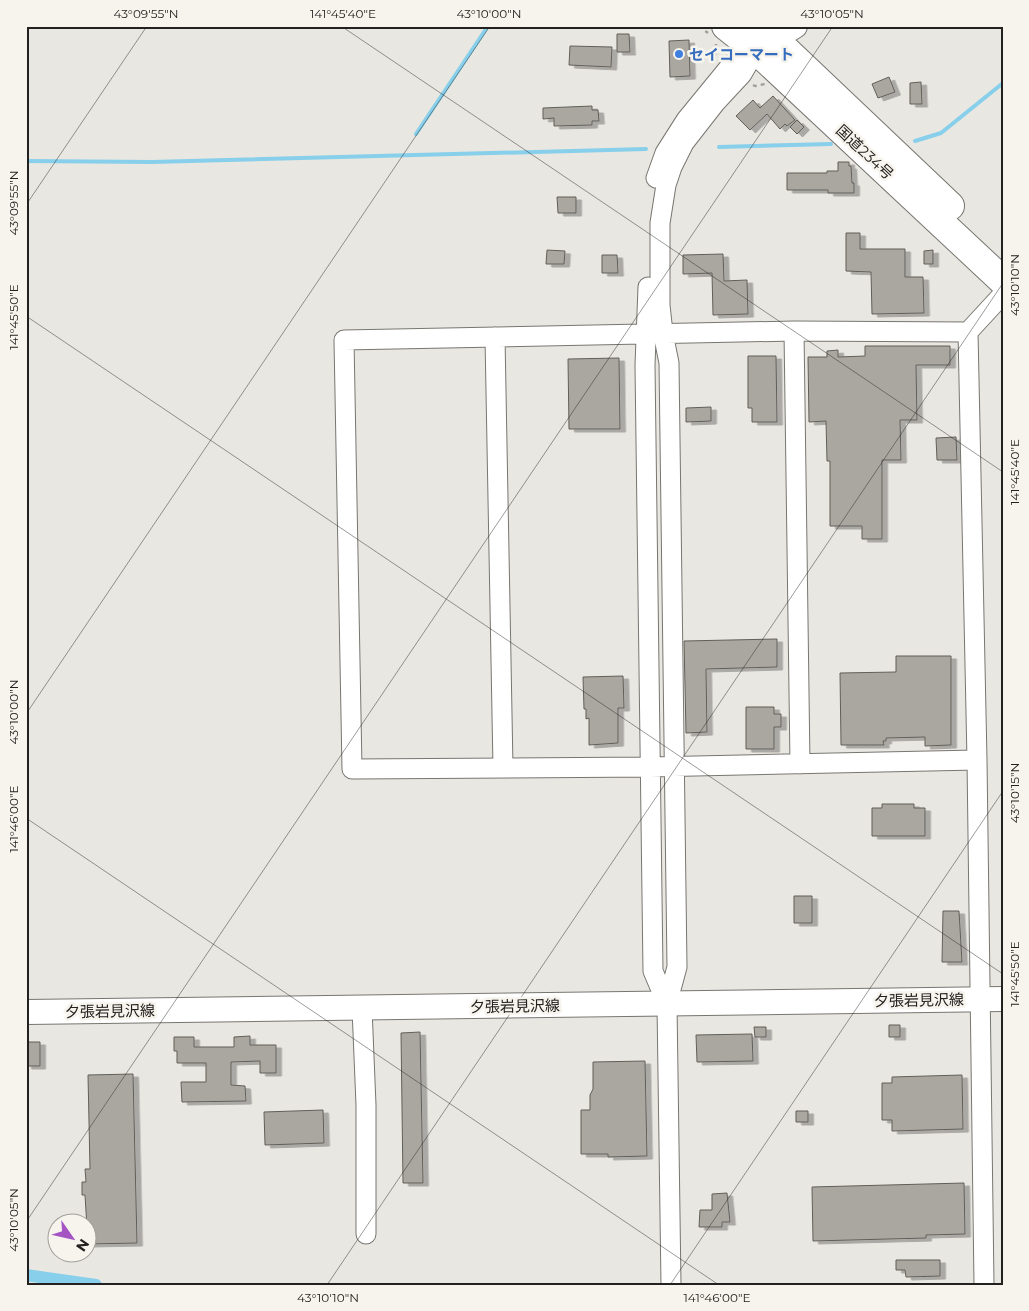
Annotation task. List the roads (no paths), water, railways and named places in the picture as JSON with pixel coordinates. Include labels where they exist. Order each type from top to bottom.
[{"type":"highway","name":"国道234号","points":[[726,26],[771,35],[1003,255]]},
{"type":"highway","name":"国道234号","points":[[771,35],[1003,281]]},
{"type":"main road","name":"夕張岩見沢線","points":[[26,1012],[1003,999]]},
{"type":"street","points":[[667,1004],[653,971],[645,365],[655,334],[660,305],[660,223],[666,185],[672,167],[684,143],[716,102],[742,74],[771,35]]},
{"type":"street","points":[[984,1285],[968,332],[1003,294]]},
{"type":"street","points":[[794,331],[800,764]]},
{"type":"street","points":[[968,332],[794,331],[344,340],[352,768],[650,767],[976,760]]},
{"type":"street","points":[[655,334],[670,364],[677,967],[667,1004],[671,1285]]},
{"type":"street","points":[[496,337],[503,768]]},
{"type":"street","points":[[362,1008],[366,1105],[366,1234]]},
{"type":"waterway","points":[[416,134],[488,26]]},
{"type":"waterway","points":[[915,141],[941,133],[1003,83]]},
{"type":"waterway","points":[[719,147],[831,144]]},
{"type":"waterway","points":[[26,161],[152,162],[646,149]]},
{"type":"waterway","points":[[26,1275],[96,1285]]},
{"type":"place","name":"セイコーマート","points":[[679,54]]}]
